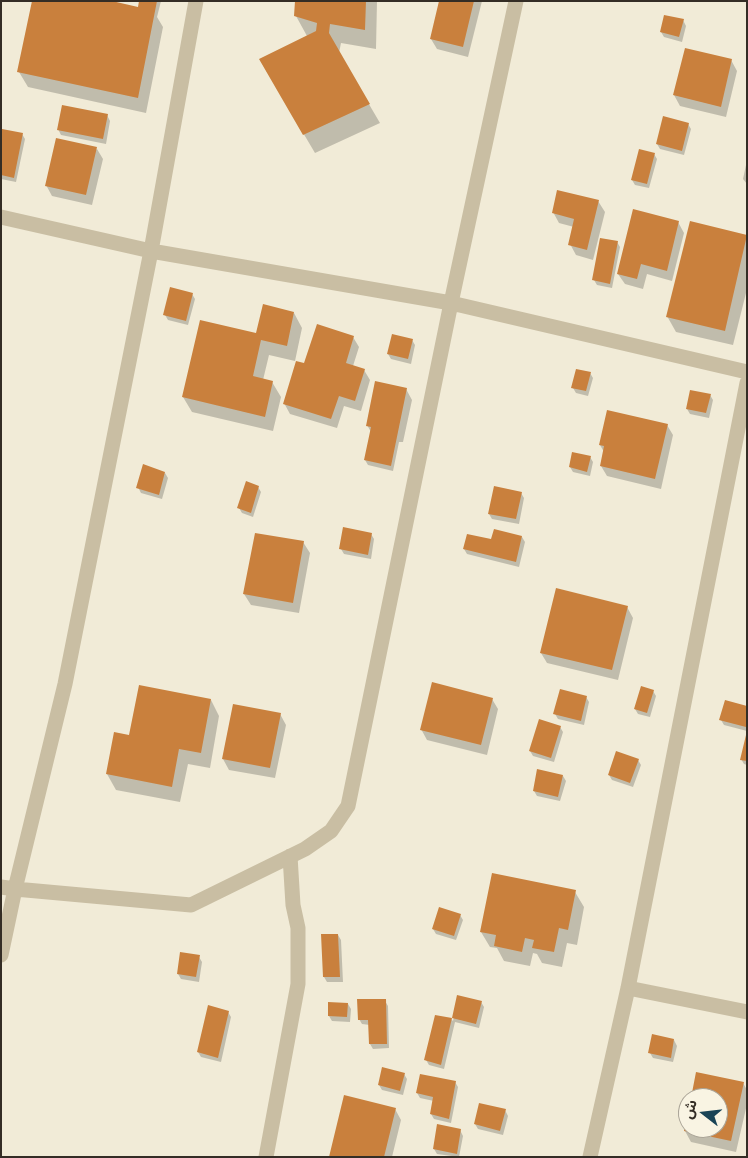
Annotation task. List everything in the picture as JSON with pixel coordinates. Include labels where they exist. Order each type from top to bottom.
[{"type":"street","points":[[1,955],[8,888],[65,684],[151,251],[196,1]]},
{"type":"street","points":[[8,888],[191,904],[306,849],[325,836],[340,819],[348,806],[450,303],[516,1]]},
{"type":"street","points":[[1,217],[151,251],[450,303],[747,372]]},
{"type":"street","points":[[590,1157],[628,988],[747,383]]},
{"type":"street","points":[[266,1157],[298,984],[298,928],[293,905],[290,856]]},
{"type":"street","points":[[628,988],[747,1012]]},
{"type":"building","points":[[32,1],[112,1],[138,7],[139,1],[157,1],[138,98],[17,72]]},
{"type":"building","points":[[295,1],[366,1],[365,30],[330,24],[329,33],[370,104],[303,135],[259,59],[316,31],[317,23],[294,16]]},
{"type":"building","points":[[439,1],[474,1],[463,47],[430,39]]},
{"type":"building","points":[[664,15],[684,19],[679,37],[660,32]]},
{"type":"building","points":[[685,48],[732,59],[721,107],[673,95]]},
{"type":"building","points":[[62,105],[108,114],[103,139],[57,130]]},
{"type":"building","points":[[663,116],[689,123],[682,151],[656,144]]},
{"type":"building","points":[[2,129],[23,133],[14,178],[1,175]]},
{"type":"building","points":[[56,138],[97,147],[86,195],[45,186]]},
{"type":"building","points":[[639,149],[655,153],[647,184],[631,180]]},
{"type":"building","points":[[557,190],[599,200],[587,250],[568,245],[574,219],[552,213]]},
{"type":"building","points":[[633,209],[679,221],[667,271],[641,264],[637,279],[617,274]]},
{"type":"building","points":[[690,221],[747,235],[725,331],[666,317]]},
{"type":"building","points":[[600,238],[618,241],[610,284],[592,280]]},
{"type":"building","points":[[170,287],[193,293],[186,321],[163,315]]},
{"type":"building","points":[[263,304],[294,312],[287,346],[261,340],[253,376],[273,381],[265,417],[182,397],[200,320],[256,333]]},
{"type":"building","points":[[317,324],[354,336],[346,363],[365,369],[355,401],[339,396],[331,419],[283,404],[296,361],[304,363]]},
{"type":"building","points":[[392,334],[413,339],[408,359],[387,354]]},
{"type":"building","points":[[576,369],[591,372],[586,391],[571,388]]},
{"type":"building","points":[[375,381],[407,388],[391,466],[364,460],[371,427],[366,426]]},
{"type":"building","points":[[690,390],[711,394],[706,413],[686,409]]},
{"type":"building","points":[[607,410],[668,424],[655,479],[600,466],[604,446],[599,445]]},
{"type":"building","points":[[572,452],[591,456],[587,472],[569,467]]},
{"type":"building","points":[[143,464],[165,472],[159,495],[136,488]]},
{"type":"building","points":[[246,481],[259,486],[251,513],[237,508]]},
{"type":"building","points":[[494,486],[522,492],[516,519],[488,514]]},
{"type":"building","points":[[343,527],[372,533],[368,555],[339,549]]},
{"type":"building","points":[[494,529],[522,536],[516,562],[463,549],[467,534],[491,539]]},
{"type":"building","points":[[255,533],[304,541],[293,603],[243,594]]},
{"type":"building","points":[[556,588],[628,606],[612,670],[540,653]]},
{"type":"building","points":[[432,682],[493,698],[481,745],[420,730]]},
{"type":"building","points":[[139,685],[211,699],[201,753],[179,749],[172,787],[106,774],[114,732],[129,735]]},
{"type":"building","points":[[641,686],[654,690],[647,713],[634,709]]},
{"type":"building","points":[[560,689],[587,696],[581,721],[553,714]]},
{"type":"building","points":[[725,700],[747,706],[746,727],[719,720]]},
{"type":"building","points":[[233,704],[281,713],[270,768],[222,759]]},
{"type":"building","points":[[539,719],[561,726],[551,758],[529,751]]},
{"type":"building","points":[[747,735],[747,761],[740,760]]},
{"type":"building","points":[[616,751],[639,759],[630,783],[608,775]]},
{"type":"building","points":[[537,769],[563,775],[558,797],[533,791]]},
{"type":"building","points":[[492,873],[576,890],[568,930],[559,928],[554,952],[532,948],[534,940],[525,938],[522,952],[494,946],[496,935],[480,932]]},
{"type":"building","points":[[439,907],[461,914],[454,936],[432,929]]},
{"type":"building","points":[[321,934],[338,934],[340,977],[323,977]]},
{"type":"building","points":[[180,952],[200,955],[196,977],[177,974]]},
{"type":"building","points":[[457,995],[482,1001],[476,1024],[452,1018]]},
{"type":"building","points":[[357,999],[386,999],[387,1044],[369,1044],[368,1020],[358,1020]]},
{"type":"building","points":[[328,1002],[348,1003],[347,1017],[328,1016]]},
{"type":"building","points":[[208,1005],[229,1011],[218,1058],[197,1052]]},
{"type":"building","points":[[435,1015],[452,1018],[441,1065],[424,1060]]},
{"type":"building","points":[[652,1034],[674,1039],[671,1058],[648,1053]]},
{"type":"building","points":[[382,1067],[405,1073],[400,1091],[378,1085]]},
{"type":"building","points":[[696,1072],[744,1082],[731,1141],[717,1138],[728,1138],[728,1088],[693,1088]]},
{"type":"building","points":[[420,1074],[456,1081],[449,1119],[430,1114],[433,1097],[416,1093]]},
{"type":"building","points":[[344,1095],[396,1108],[384,1157],[329,1157]]},
{"type":"building","points":[[479,1103],[506,1109],[500,1131],[474,1124]]},
{"type":"building","points":[[437,1124],[461,1129],[457,1154],[433,1149]]}]
